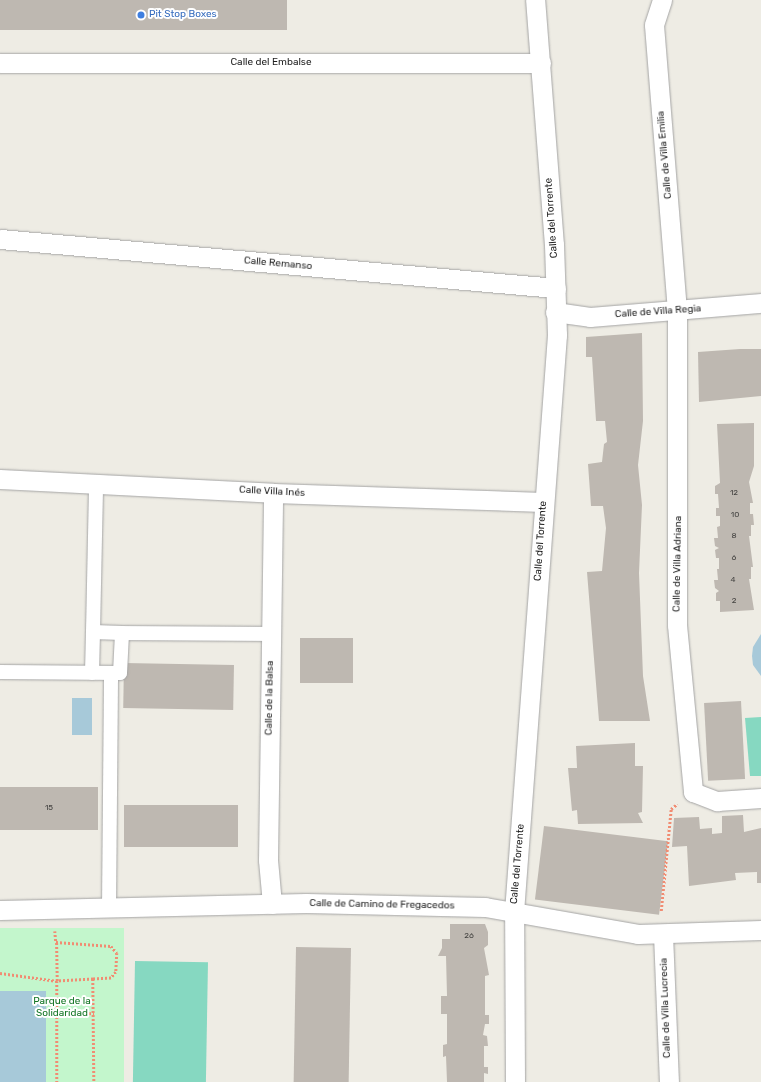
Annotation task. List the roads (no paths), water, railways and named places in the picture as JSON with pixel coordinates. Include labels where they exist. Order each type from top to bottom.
[{"type":"street","name":"Calle del Torrente","points":[[515,1082],[514,912],[543,502],[557,335],[555,312],[556,288],[541,63],[535,0]]},
{"type":"street","name":"Calle de Villa Emilia","points":[[662,0],[654,25],[678,311]]},
{"type":"street","name":"Calle del Embalse","points":[[0,63],[541,63]]},
{"type":"street","name":"Calle Remanso","points":[[0,239],[556,288]]},
{"type":"street","name":"Calle de Villa Regia","points":[[555,312],[590,317],[678,311],[761,303]]},
{"type":"street","name":"Calle de Villa Adriana","points":[[678,311],[677,625],[693,792],[717,801],[761,798]]},
{"type":"street","name":"Calle Villa Inés","points":[[0,479],[273,493],[543,502]]},
{"type":"street","points":[[92,673],[96,484]]},
{"type":"street","name":"Calle de la Balsa","points":[[272,904],[268,860],[273,493]]},
{"type":"street","points":[[93,632],[122,634],[271,634]]},
{"type":"street","points":[[0,672],[120,673],[122,634]]},
{"type":"street","points":[[109,908],[110,673]]},
{"type":"street","name":"Calle de Camino de Fregacedos","points":[[0,910],[272,904],[485,907],[543,919],[638,934],[761,930]]},
{"type":"street","name":"Calle de Villa Lucrecia","points":[[663,934],[669,1082]]},
{"type":"water","points":[[761,634],[761,676],[753,665],[752,656],[753,647]]},
{"type":"water","points":[[72,698],[92,698],[92,735],[72,735]]},
{"type":"water","points":[[0,991],[46,991],[46,1082],[0,1082]]},
{"type":"place","name":"Pit Stop Boxes","points":[[141,15]]},
{"type":"park label","name":"Parque de la Solidaridad","points":[[62,1006]]}]
